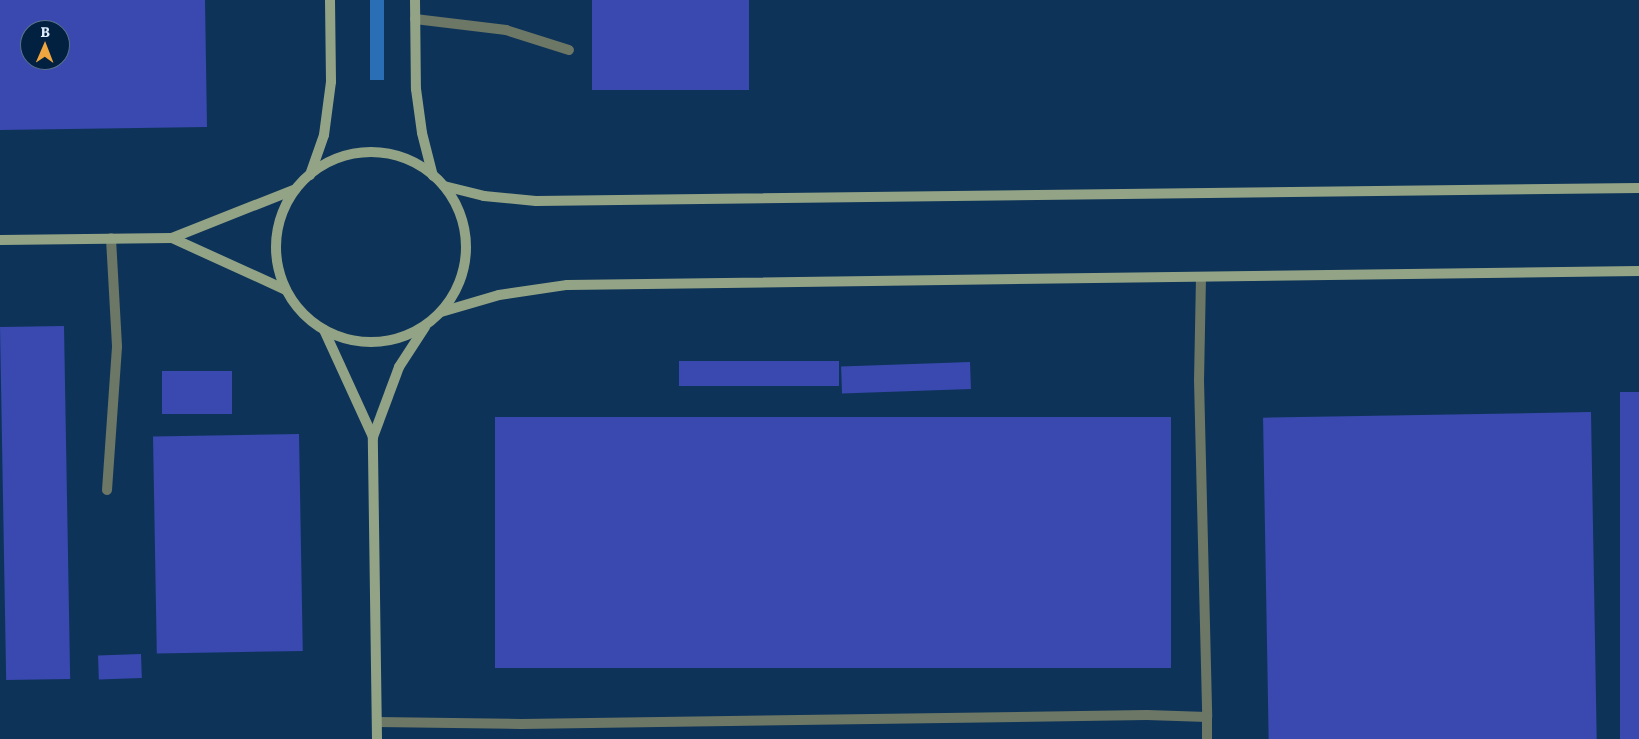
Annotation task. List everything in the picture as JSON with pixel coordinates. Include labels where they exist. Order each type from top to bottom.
[{"type":"street","points":[[310,175],[324,135],[331,82],[330,0]]},
{"type":"street","points":[[415,0],[416,89],[422,133],[433,176]]},
{"type":"street","points":[[377,739],[373,437],[399,368],[426,325],[440,312],[460,283],[466,249],[461,215],[444,186],[418,165],[382,153],[344,157],[310,175],[296,189],[287,204],[276,238],[279,273],[286,290],[309,319],[324,330],[358,341],[394,340],[426,325]]},
{"type":"street","points":[[444,186],[484,196],[536,201],[1639,188]]},
{"type":"street","points":[[0,240],[172,238],[296,189]]},
{"type":"street","points":[[172,238],[286,290]]},
{"type":"street","points":[[440,312],[499,295],[567,285],[1639,271]]},
{"type":"street","points":[[324,330],[373,437]]},
{"type":"lane","points":[[416,19],[506,30],[569,50]]},
{"type":"lane","points":[[107,490],[117,346],[111,238]]},
{"type":"lane","points":[[1201,277],[1199,380],[1207,739]]},
{"type":"lane","points":[[377,722],[521,724],[1207,717]]},
{"type":"shaded area","points":[[0,0],[1639,0],[1639,739],[0,739]]},
{"type":"shaded area","points":[[370,0],[384,0],[384,80],[370,80]]},
{"type":"building","points":[[0,0],[205,0],[207,127],[0,130]]},
{"type":"building","points":[[592,0],[749,0],[749,90],[592,90]]},
{"type":"building","points":[[64,326],[70,679],[6,680],[0,327]]},
{"type":"building","points":[[679,361],[839,361],[839,386],[679,386]]},
{"type":"building","points":[[970,362],[971,389],[842,393],[841,367]]},
{"type":"building","points":[[162,371],[232,371],[232,414],[162,414]]},
{"type":"building","points":[[1620,392],[1639,392],[1639,739],[1620,739]]},
{"type":"building","points":[[1591,412],[1597,739],[1269,739],[1263,418]]},
{"type":"building","points":[[495,417],[1171,417],[1171,668],[495,668]]},
{"type":"building","points":[[299,434],[303,651],[157,654],[153,437]]},
{"type":"building","points":[[141,654],[142,678],[99,679],[98,656]]}]
